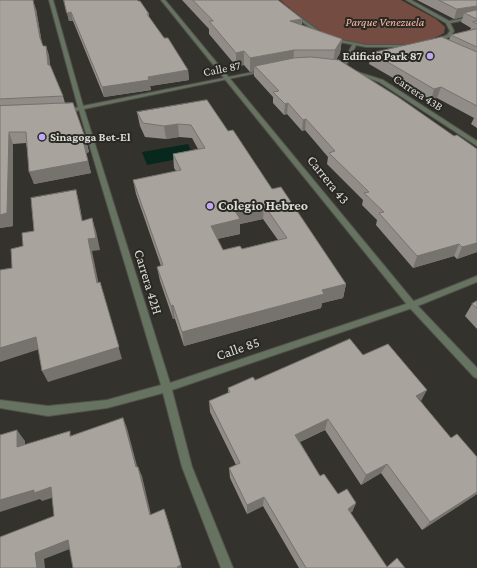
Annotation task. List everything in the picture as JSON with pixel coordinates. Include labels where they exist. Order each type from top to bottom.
[{"type":"street","name":"Carrera 42H","points":[[51,0],[81,108],[167,388],[187,467],[227,568]]},
{"type":"street","name":"Carrera 43","points":[[163,0],[412,305],[477,374]]},
{"type":"street","points":[[408,0],[448,22],[452,31],[449,36],[432,42],[441,45]]},
{"type":"street","points":[[287,10],[322,35],[354,45],[379,47],[414,46]]},
{"type":"street","points":[[448,22],[477,17]]},
{"type":"street","points":[[336,67],[343,68],[354,45]]},
{"type":"street","name":"Carrera 43B","points":[[343,68],[370,76],[381,82],[477,144]]},
{"type":"street","name":"Calle 87","points":[[66,110],[271,70]]},
{"type":"street","name":"Calle 85","points":[[0,404],[48,411],[107,404],[167,388],[412,305],[477,279]]},
{"type":"green space","name":"Parque Venezuela","points":[[280,0],[401,0],[436,19],[445,27],[444,33],[433,39],[404,45],[372,45],[356,43],[323,33],[304,20]]},
{"type":"shaded area","points":[[188,144],[194,156],[147,165],[142,152]]},
{"type":"building","points":[[0,0],[33,0],[40,38],[43,46],[46,46],[48,65],[50,65],[63,96],[0,99]]},
{"type":"building","points":[[64,0],[140,1],[149,14],[147,14],[164,38],[168,38],[188,70],[148,77],[149,80],[102,87],[71,12],[67,13]]},
{"type":"building","points":[[193,0],[278,0],[302,19],[290,21],[342,39],[335,50],[294,50],[250,58],[244,51],[236,53],[209,21],[213,21]]},
{"type":"building","points":[[439,0],[477,0],[477,6],[457,9]]},
{"type":"building","points":[[477,10],[477,19],[464,13]]},
{"type":"building","points":[[477,29],[477,47],[451,35]]},
{"type":"building","points":[[442,37],[477,52],[477,106],[441,87],[434,89],[372,53]]},
{"type":"building","points":[[311,57],[339,60],[398,97],[454,136],[457,135],[477,149],[477,243],[462,247],[459,244],[417,256],[379,213],[384,212],[364,193],[369,192],[329,153],[335,151],[306,119],[303,120],[288,103],[285,104],[273,92],[279,91],[255,66],[294,58]]},
{"type":"building","name":"Colegio Hebreo","points":[[207,100],[228,131],[233,130],[272,189],[281,187],[346,284],[322,290],[324,294],[182,332],[173,305],[171,306],[157,267],[163,265],[133,180],[181,170],[173,154],[205,148],[191,125],[178,124],[164,126],[143,123],[137,112]],"holes":[[[264,205],[287,238],[242,249],[240,246],[223,250],[211,226],[240,219],[235,211]]]},
{"type":"building","name":"Sinagoga Bet-El","points":[[73,103],[86,140],[83,141],[88,161],[29,172],[26,132],[9,132],[7,213],[0,215],[0,106]]},
{"type":"building","points":[[76,190],[82,221],[92,218],[96,238],[88,239],[97,283],[100,282],[119,347],[42,371],[36,337],[0,348],[0,270],[12,268],[11,249],[23,246],[22,233],[34,231],[31,198]]},
{"type":"building","points":[[477,301],[477,308],[472,304]]},
{"type":"building","points":[[350,339],[363,355],[388,344],[427,390],[416,396],[451,438],[457,434],[477,457],[477,492],[430,522],[387,464],[366,475],[328,419],[295,435],[320,476],[324,474],[338,494],[347,489],[356,503],[348,509],[387,567],[397,558],[405,568],[306,568],[264,497],[247,505],[229,468],[240,463],[209,401],[230,392],[228,388],[253,377],[255,380]]},
{"type":"building","points":[[123,418],[136,467],[138,467],[150,515],[164,509],[181,565],[177,567],[178,568],[73,568],[68,540],[35,553],[37,568],[0,568],[0,537],[54,516],[51,487],[34,493],[34,490],[0,500],[0,435],[17,430],[17,447],[70,431],[70,436]]},
{"type":"place","name":"Edificio Park 87","points":[[430,56]]},
{"type":"place","name":"Sinagoga Bet-El","points":[[42,137]]},
{"type":"place","name":"Colegio Hebreo","points":[[210,206]]}]
